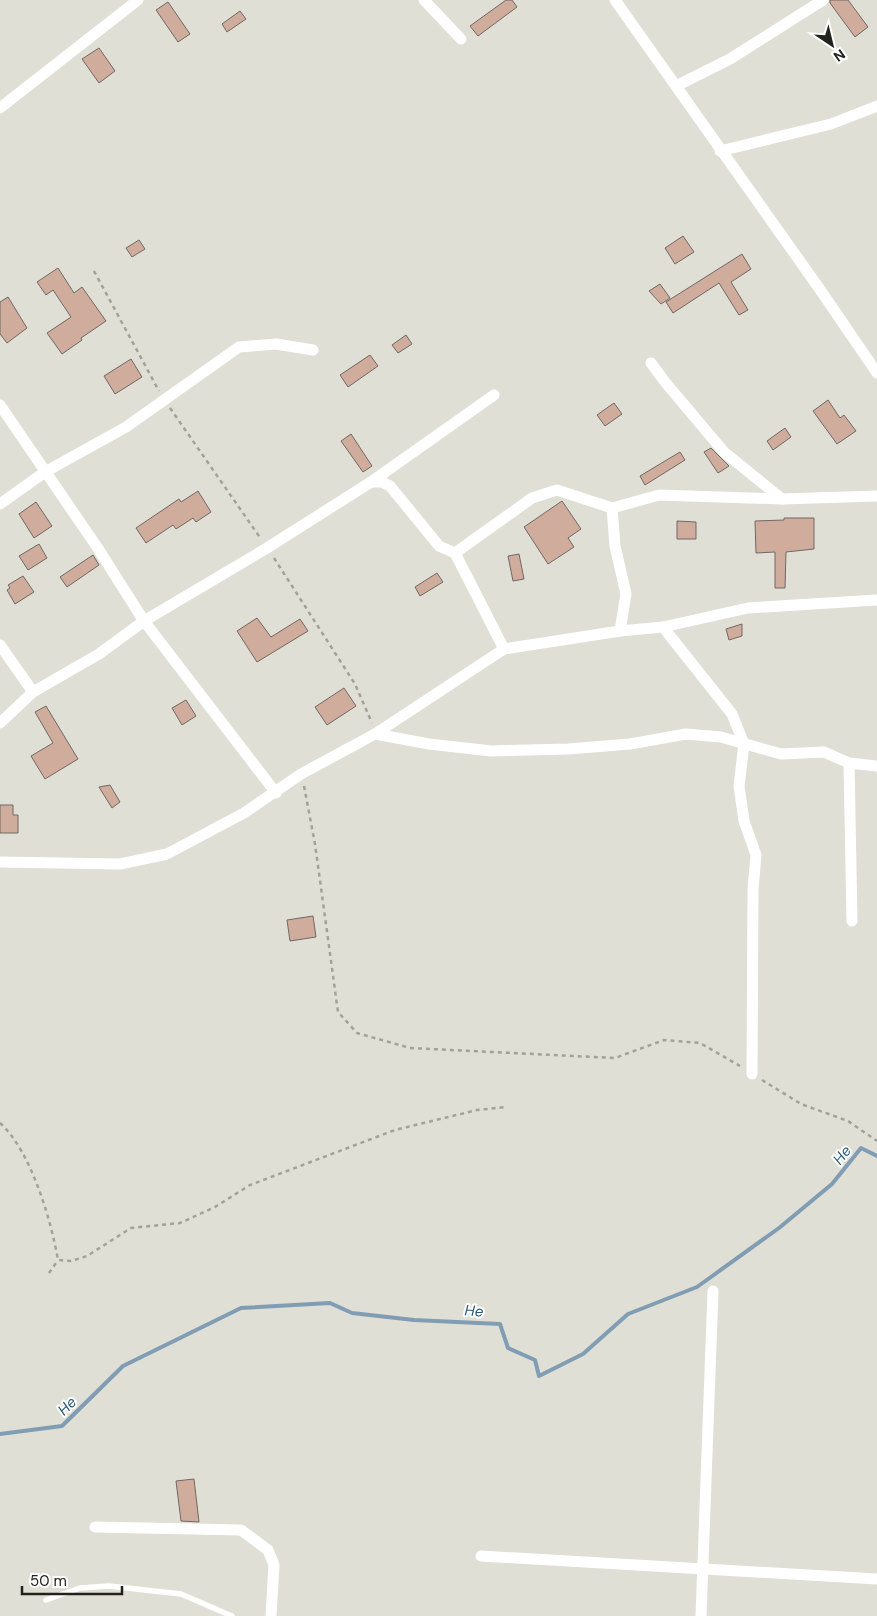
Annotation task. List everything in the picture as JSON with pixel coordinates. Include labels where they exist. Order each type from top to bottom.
[{"type":"street","points":[[0,108],[138,0]]},
{"type":"street","points":[[424,0],[461,39]]},
{"type":"street","points":[[615,0],[720,151],[875,367]]},
{"type":"street","points":[[676,86],[730,59],[823,0]]},
{"type":"street","points":[[720,151],[831,124],[877,106]]},
{"type":"street","points":[[0,504],[44,472],[126,427],[239,347],[276,344],[313,350]]},
{"type":"street","points":[[652,363],[665,382],[724,452],[782,499]]},
{"type":"street","points":[[0,722],[33,692],[99,654],[144,621],[267,548],[371,482],[494,395]]},
{"type":"street","points":[[0,405],[97,547],[144,621],[276,793]]},
{"type":"street","points":[[371,482],[382,482],[390,486],[439,546],[455,553],[504,649]]},
{"type":"street","points":[[455,553],[532,498],[558,490],[612,508],[659,495],[782,499],[877,496]]},
{"type":"street","points":[[612,508],[616,546],[626,594],[620,631]]},
{"type":"street","points":[[0,862],[120,864],[167,854],[276,793],[301,774],[375,734],[504,649],[620,631],[663,627],[748,608],[877,600]]},
{"type":"street","points":[[663,627],[732,714],[744,744],[739,786],[744,821],[756,855],[752,1074]]},
{"type":"street","points":[[0,645],[33,692]]},
{"type":"street","points":[[375,734],[429,744],[490,752],[613,746],[686,734],[721,737],[781,754],[824,752],[849,763],[877,766]]},
{"type":"street","points":[[849,763],[852,921]]},
{"type":"street","points":[[701,1616],[713,1291]]},
{"type":"street","points":[[95,1527],[241,1530],[268,1550],[274,1565],[271,1616]]},
{"type":"street","points":[[481,1556],[877,1579]]},
{"type":"lane","points":[[46,1600],[80,1588],[109,1586],[181,1594],[232,1616]]},
{"type":"path","points":[[94,271],[163,399],[267,548],[355,684],[368,711],[375,734]]},
{"type":"path","points":[[301,774],[315,844],[338,1012],[358,1032],[410,1048],[615,1058],[664,1040],[700,1043],[801,1104],[848,1121],[877,1141]]},
{"type":"path","points":[[58,1260],[71,1261],[87,1256],[131,1228],[180,1223],[215,1207],[250,1185],[395,1130],[477,1110],[506,1107]]},
{"type":"path","points":[[0,1123],[10,1132],[43,1202],[52,1227],[58,1260],[49,1273]]},
{"type":"building","points":[[506,0],[512,0],[517,7],[478,36],[470,26]]},
{"type":"building","points":[[830,0],[848,0],[868,27],[855,37],[830,3]]},
{"type":"building","points":[[168,2],[190,34],[178,42],[156,10]]},
{"type":"building","points":[[240,11],[246,19],[227,32],[222,24]]},
{"type":"building","points":[[99,48],[115,71],[99,83],[82,59]]},
{"type":"building","points":[[683,236],[694,252],[675,264],[665,248]]},
{"type":"building","points":[[139,240],[145,249],[132,257],[126,248]]},
{"type":"building","points":[[742,254],[751,269],[731,282],[748,310],[739,315],[719,283],[673,313],[666,302]]},
{"type":"building","points":[[58,268],[74,293],[82,287],[106,321],[62,354],[47,333],[71,317],[53,290],[46,295],[37,282]]},
{"type":"building","points":[[660,284],[670,298],[661,304],[649,291]]},
{"type":"building","points":[[8,297],[27,328],[7,343],[0,334],[0,302]]},
{"type":"building","points":[[406,335],[412,344],[398,353],[392,345]]},
{"type":"building","points":[[370,355],[378,366],[348,387],[340,375]]},
{"type":"building","points":[[131,359],[142,377],[115,394],[104,376]]},
{"type":"building","points":[[828,400],[840,418],[844,415],[856,431],[837,444],[813,411]]},
{"type":"building","points":[[614,403],[622,414],[605,426],[597,415]]},
{"type":"building","points":[[785,428],[791,437],[773,450],[767,441]]},
{"type":"building","points":[[351,434],[372,466],[363,472],[341,441]]},
{"type":"building","points":[[711,448],[729,466],[718,473],[704,452]]},
{"type":"building","points":[[680,452],[685,460],[645,485],[640,476]]},
{"type":"building","points":[[198,491],[211,512],[196,522],[193,518],[176,529],[173,525],[146,543],[136,528],[179,499],[181,502]]},
{"type":"building","points":[[562,501],[581,529],[568,538],[574,547],[548,564],[524,527]]},
{"type":"building","points":[[36,502],[52,526],[34,538],[19,514]]},
{"type":"building","points":[[784,518],[814,518],[814,549],[786,552],[785,588],[775,588],[775,552],[756,553],[755,521],[784,520]]},
{"type":"building","points":[[677,521],[696,522],[696,539],[677,539]]},
{"type":"building","points":[[39,544],[47,558],[28,570],[19,556]]},
{"type":"building","points":[[519,554],[524,579],[513,581],[508,556]]},
{"type":"building","points":[[93,555],[99,565],[67,587],[60,577]]},
{"type":"building","points":[[437,573],[443,582],[420,596],[415,587]]},
{"type":"building","points":[[23,576],[34,592],[15,604],[7,590],[10,588],[8,585]]},
{"type":"building","points":[[257,618],[271,637],[300,619],[308,631],[257,662],[237,631]]},
{"type":"building","points":[[742,624],[742,636],[729,640],[726,629]]},
{"type":"building","points":[[344,688],[356,706],[327,725],[315,707]]},
{"type":"building","points":[[186,700],[196,716],[182,725],[172,708]]},
{"type":"building","points":[[46,706],[78,759],[45,779],[31,756],[53,743],[35,712]]},
{"type":"building","points":[[110,785],[120,802],[112,808],[99,787]]},
{"type":"building","points":[[0,805],[13,805],[13,815],[18,815],[18,833],[0,833]]},
{"type":"building","points":[[313,916],[316,937],[290,941],[287,920]]},
{"type":"building","points":[[194,1479],[199,1522],[181,1521],[176,1481]]},
{"type":"waterway","name":"He","points":[[0,1434],[62,1426],[123,1366],[241,1308],[330,1303],[352,1313],[414,1320],[500,1324],[508,1348],[535,1360],[539,1376],[583,1354],[628,1314],[697,1287],[779,1228],[832,1184],[861,1148],[877,1156]]}]
